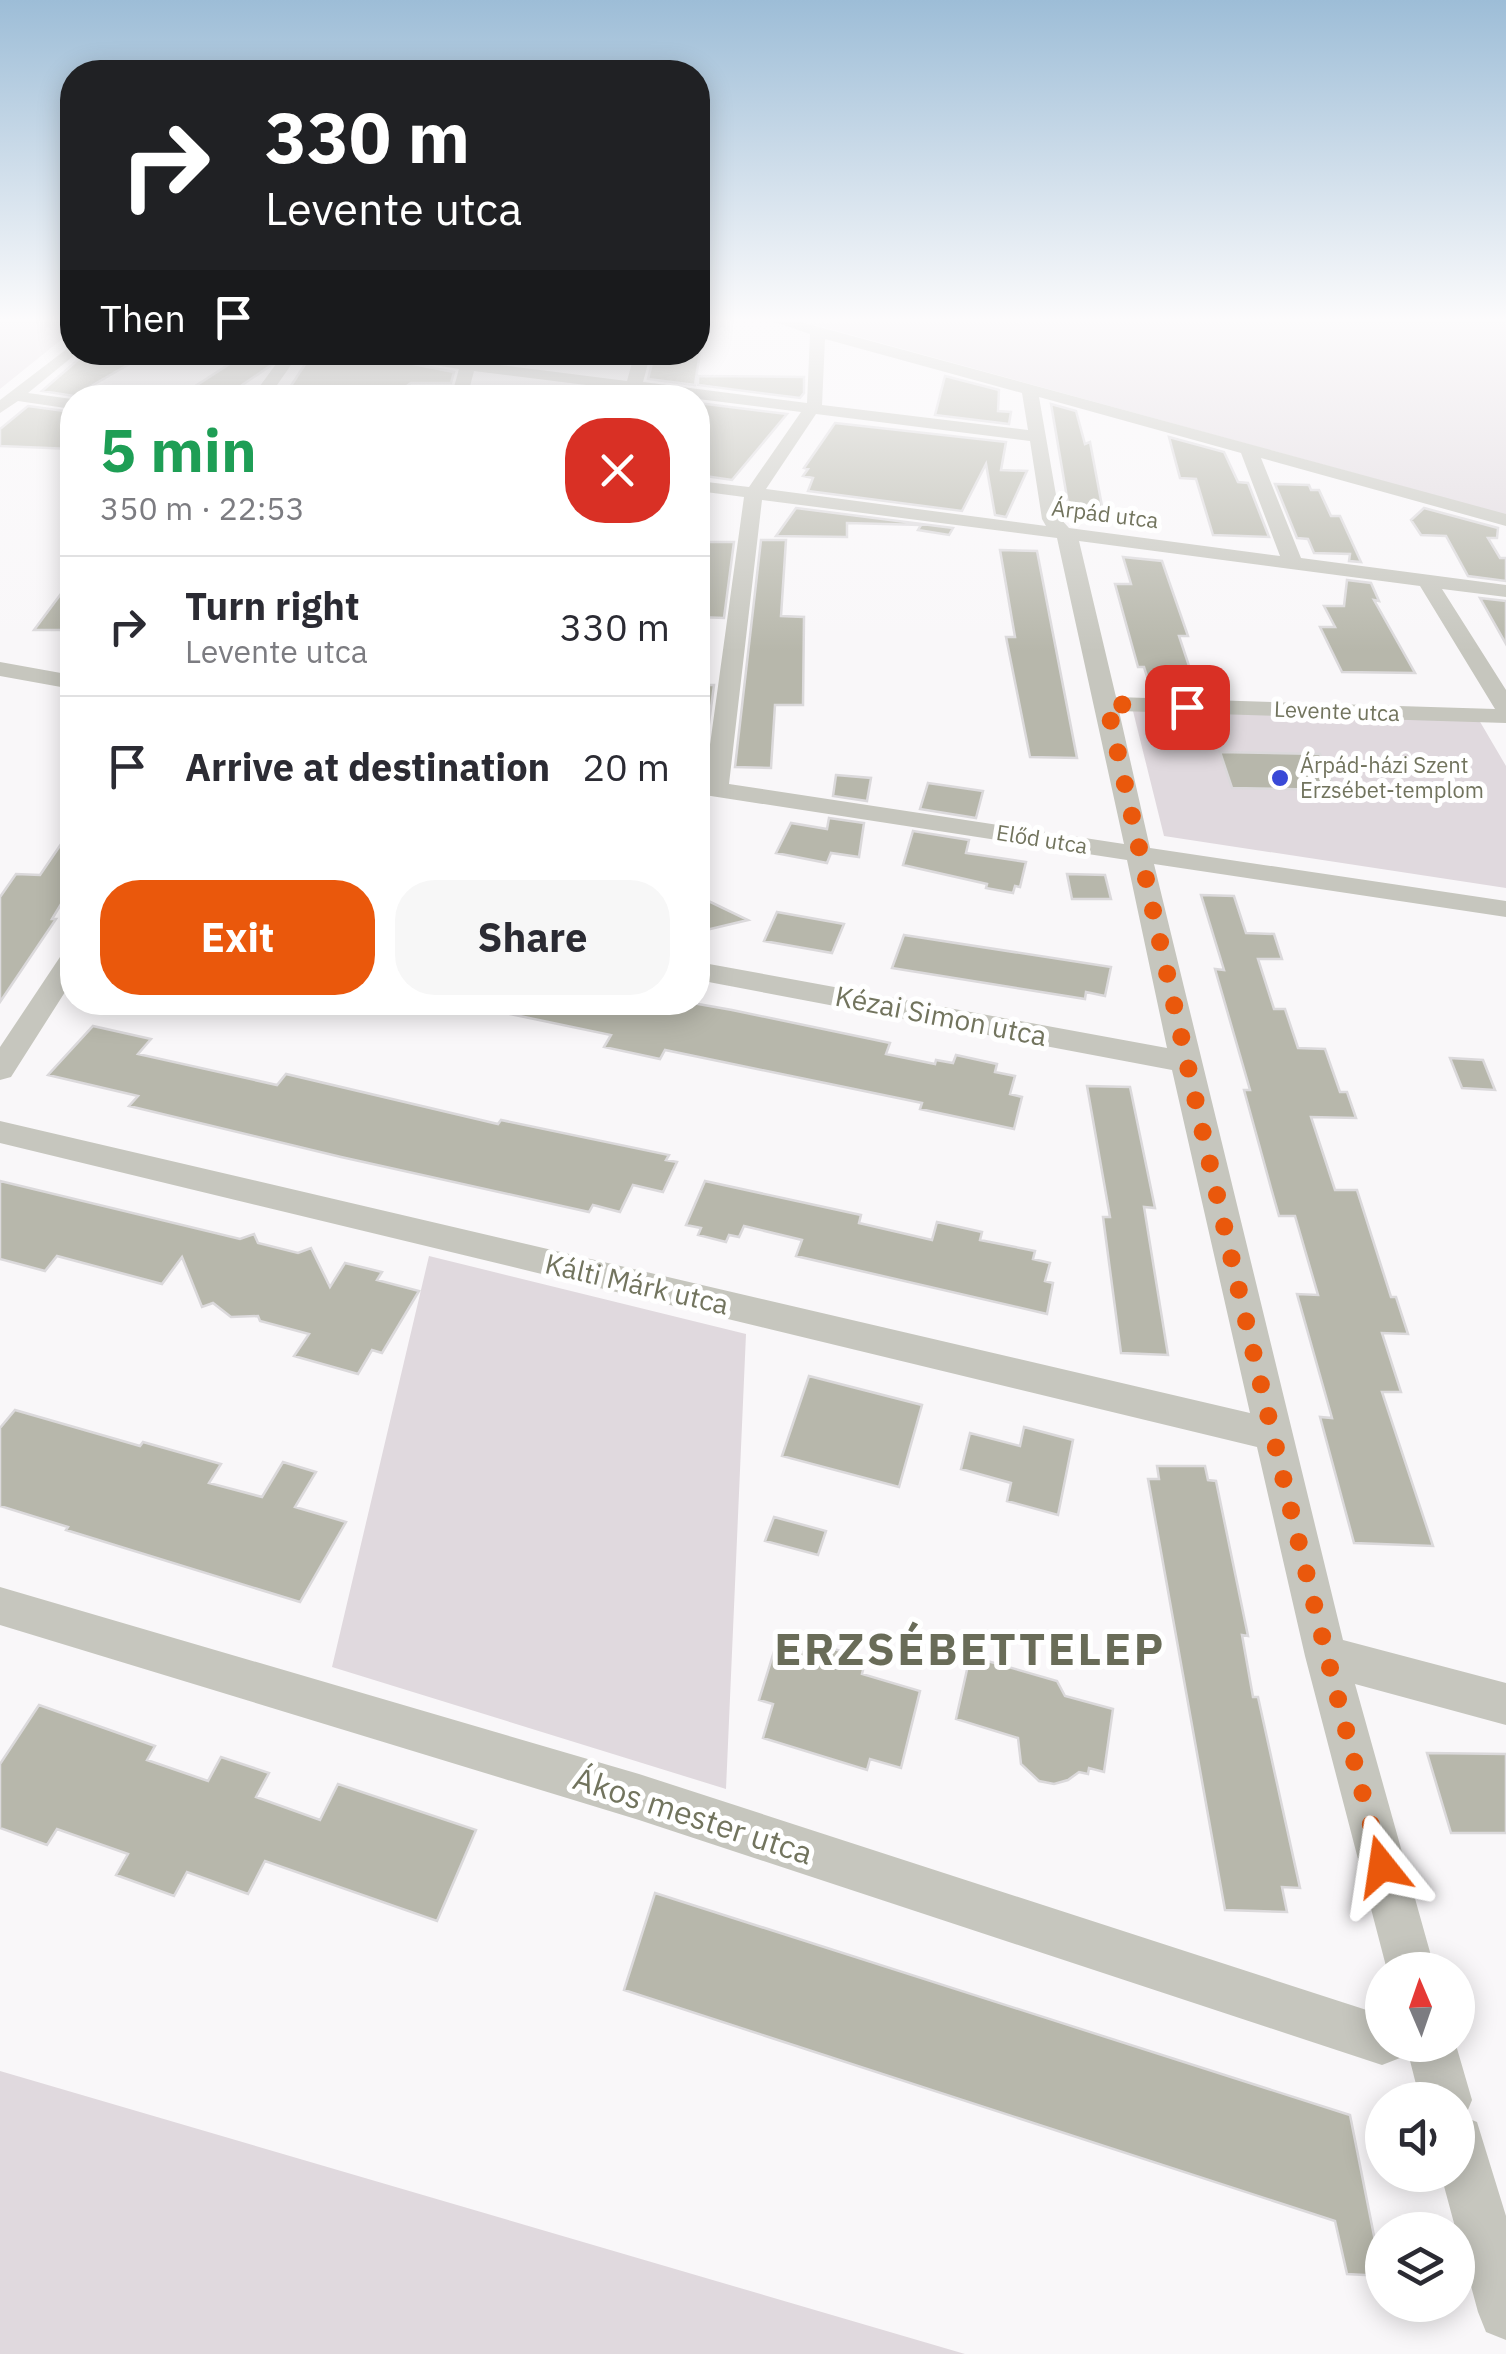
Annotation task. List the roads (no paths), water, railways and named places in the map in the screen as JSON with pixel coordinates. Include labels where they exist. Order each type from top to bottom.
[{"type":"street","points":[[710,763],[754,493],[796,432]]},
{"type":"street","points":[[997,432],[1039,437]]},
{"type":"street","points":[[1038,432],[1052,519],[1070,542],[1185,1062],[1326,1656],[1405,1952]]},
{"type":"street","points":[[1183,432],[1505,521]]},
{"type":"street","points":[[1249,450],[1293,564]]},
{"type":"street","name":"Árpád utca","points":[[710,488],[1506,591]]},
{"type":"street","points":[[1427,581],[1506,712]]},
{"type":"street","points":[[5,676],[60,680]]},
{"type":"street","name":"Levente utca","points":[[1107,704],[1506,712]]},
{"type":"street","name":"Előd utca","points":[[710,789],[1506,910]]},
{"type":"street","name":"Kézai Simon utca","points":[[710,973],[1185,1062]]},
{"type":"street","points":[[0,1070],[60,978]]},
{"type":"street","name":"Kálti Márk utca","points":[[0,1132],[1274,1435]]},
{"type":"street","name":"Ákos mester utca","points":[[0,1606],[640,1797],[1365,2034]]},
{"type":"street","points":[[1326,1656],[1506,1704]]},
{"type":"street","points":[[1472,2192],[1506,2312]]},
{"type":"place","name":"Árpád-házi Szent Erzsébet-templom","points":[[1280,778]]},
{"type":"district","name":"ERZSÉBETTELEP","points":[[970,1649]]}]
